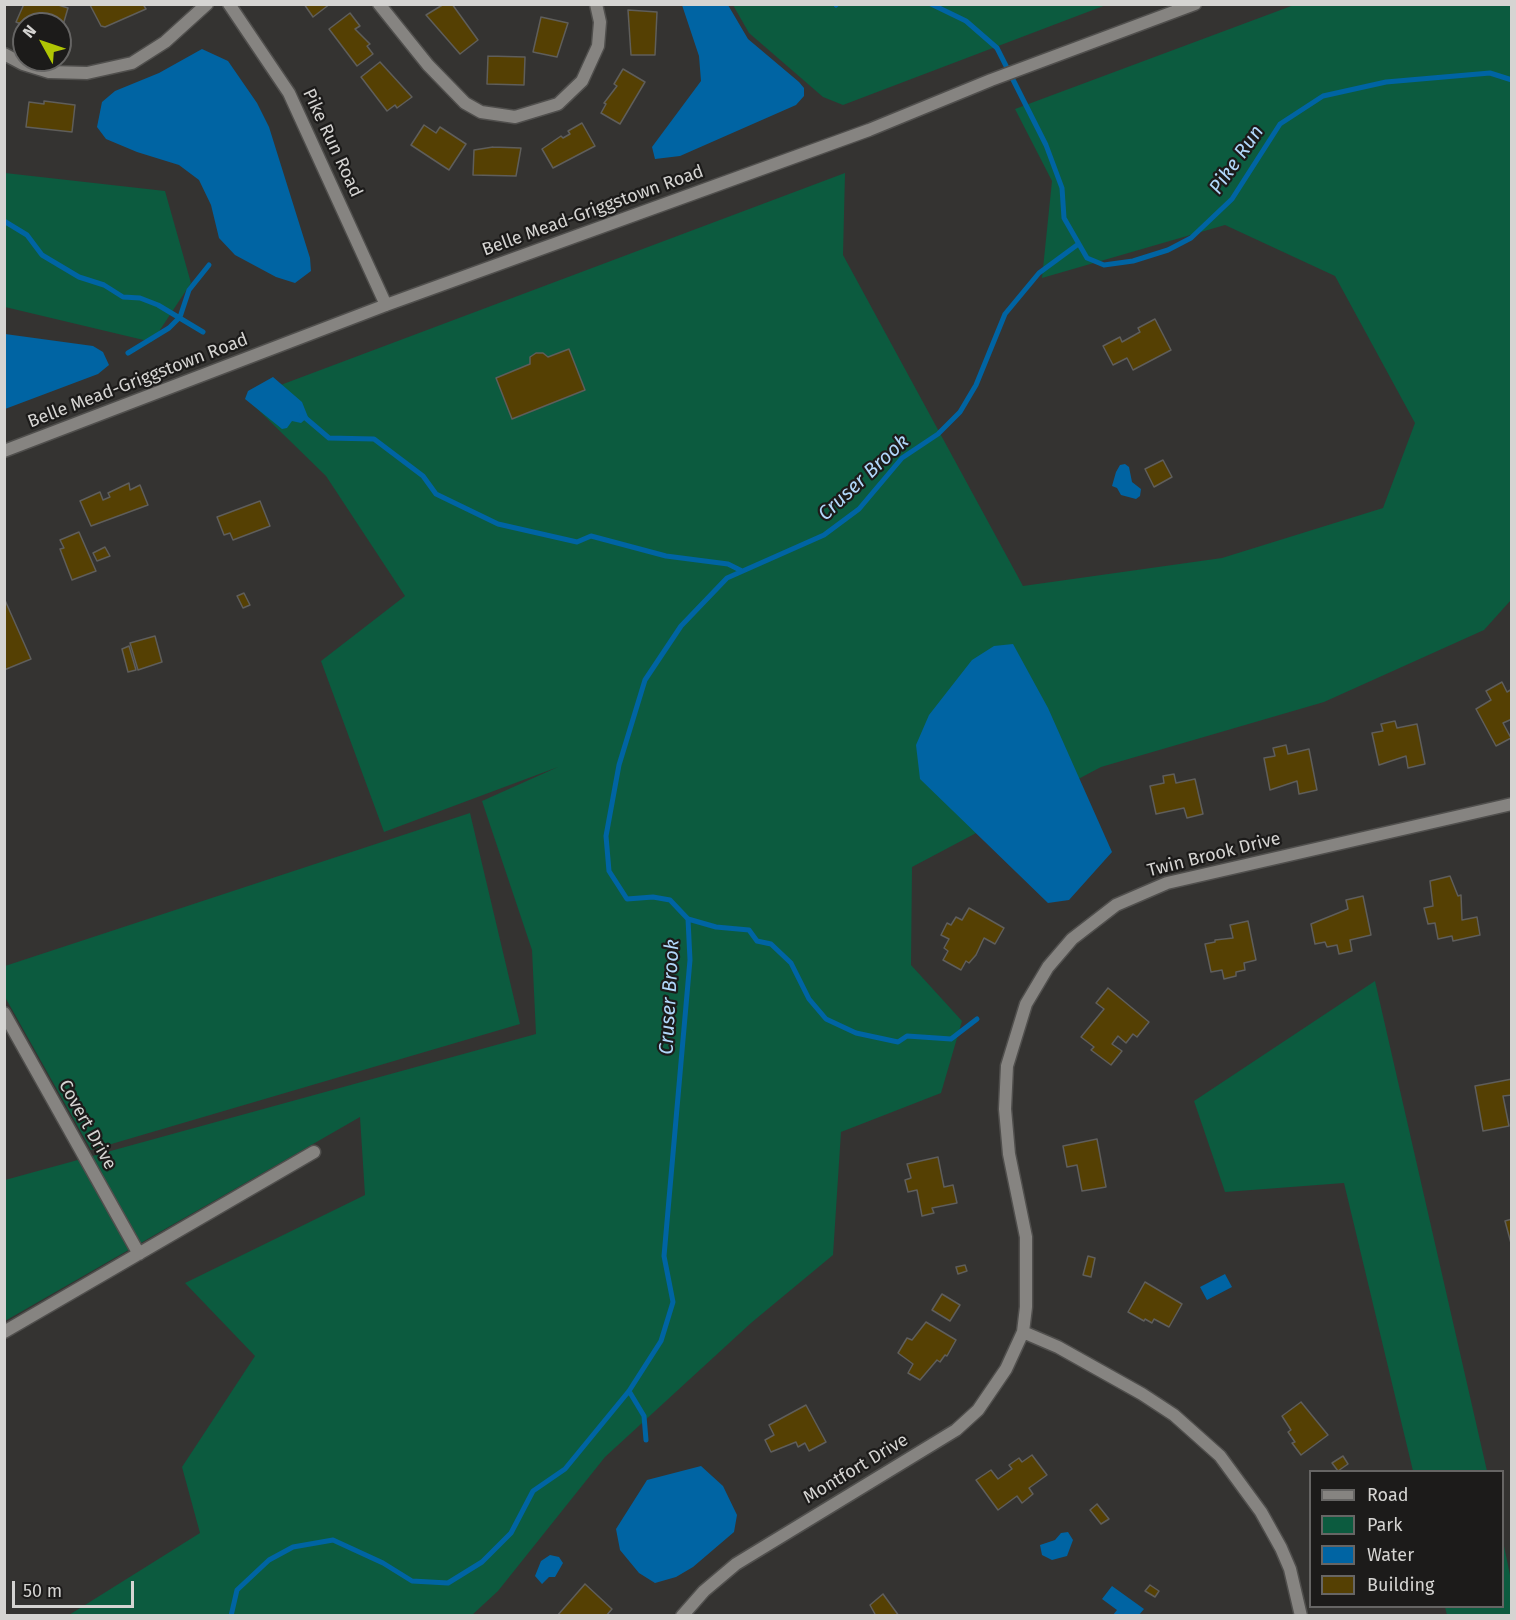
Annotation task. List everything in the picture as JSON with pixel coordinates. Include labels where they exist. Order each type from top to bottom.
[{"type":"street","points":[[4,54],[23,64],[50,72],[87,73],[132,63],[165,42],[207,4]]},
{"type":"street","name":"Pike Run Road","points":[[229,4],[289,93],[386,305]]},
{"type":"street","points":[[379,4],[428,65],[465,103],[481,112],[515,117],[558,104],[582,81],[598,46],[600,22],[596,4]]},
{"type":"street","name":"Belle Mead-Griggstown Road","points":[[4,452],[386,305],[869,130],[991,80],[1195,4]]},
{"type":"street","name":"Twin Brook Drive","points":[[1026,1237],[1009,1154],[1005,1109],[1007,1066],[1018,1024],[1036,985],[1060,953],[1086,927],[1132,897],[1194,875],[1511,804]]},
{"type":"street","name":"Covert Drive","points":[[4,1013],[139,1254]]},
{"type":"street","points":[[4,1332],[314,1152]]},
{"type":"street","name":"Montfort Drive","points":[[682,1616],[704,1592],[736,1564],[956,1430],[978,1410],[1006,1369],[1023,1332],[1026,1307],[1026,1237]]},
{"type":"street","points":[[1023,1332],[1058,1347],[1142,1394],[1174,1415],[1220,1456],[1261,1512],[1281,1548],[1290,1569],[1301,1616]]},
{"type":"green space","points":[[733,5],[1106,5],[843,105],[823,97],[749,33]]},
{"type":"green space","points":[[1294,5],[1511,5],[1511,600],[1484,630],[1324,702],[1101,767],[912,867],[911,965],[962,1021],[941,1093],[841,1132],[833,1255],[751,1323],[605,1457],[498,1591],[472,1615],[69,1615],[200,1533],[182,1467],[255,1356],[185,1283],[365,1195],[360,1117],[5,1321],[5,1180],[536,1034],[532,950],[482,801],[558,767],[384,832],[321,661],[405,596],[326,476],[246,398],[845,173],[843,255],[1023,586],[1222,558],[1383,508],[1415,423],[1335,276],[1225,225],[1042,278],[1052,181],[1015,109]]},
{"type":"green space","points":[[5,173],[165,191],[191,283],[152,342],[5,307]]},
{"type":"green space","points":[[470,813],[520,1024],[91,1150],[5,997],[5,966]]},
{"type":"green space","points":[[1375,981],[1487,1470],[1413,1470],[1344,1183],[1225,1192],[1194,1101]]},
{"type":"green space","points":[[1504,1546],[1511,1580],[1511,1615],[1447,1615],[1445,1608],[1504,1608]]},
{"type":"water","points":[[682,5],[728,5],[748,39],[799,82],[804,88],[804,96],[796,105],[680,156],[655,159],[652,147],[701,81],[699,56]]},
{"type":"water","points":[[202,49],[228,61],[257,103],[269,127],[310,258],[311,271],[295,283],[276,277],[235,255],[219,238],[211,205],[199,180],[179,165],[137,152],[106,139],[97,127],[102,102],[115,91],[159,73]]},
{"type":"water","points":[[5,334],[93,346],[103,352],[109,365],[98,374],[5,409]]},
{"type":"water","points":[[273,377],[302,402],[308,417],[301,423],[292,421],[287,428],[282,429],[245,399],[248,391]]},
{"type":"water","points":[[1125,464],[1129,467],[1132,482],[1141,489],[1140,496],[1136,499],[1121,495],[1117,488],[1112,486],[1120,465]]},
{"type":"water","points":[[1013,644],[1048,708],[1112,852],[1069,900],[1048,903],[920,779],[916,745],[929,715],[972,660],[994,646]]},
{"type":"water","points":[[1225,1274],[1232,1287],[1207,1300],[1200,1287]]},
{"type":"water","points":[[701,1466],[723,1486],[737,1515],[734,1532],[693,1567],[676,1577],[655,1583],[639,1573],[620,1550],[616,1529],[647,1480]]},
{"type":"water","points":[[1068,1532],[1073,1540],[1067,1556],[1052,1560],[1042,1555],[1040,1545],[1055,1540],[1061,1533]]},
{"type":"water","points":[[550,1555],[559,1557],[563,1563],[555,1577],[549,1577],[542,1584],[535,1576],[541,1561]]},
{"type":"water","points":[[1112,1586],[1144,1609],[1139,1615],[1113,1615],[1117,1610],[1102,1599]]},
{"type":"building","points":[[24,4],[55,4],[68,8],[67,12],[20,12]]},
{"type":"building","points":[[143,4],[146,9],[105,27],[101,26],[90,5]]},
{"type":"building","points":[[304,4],[330,4],[313,17]]},
{"type":"building","points":[[444,4],[452,4],[478,40],[460,54],[426,15]]},
{"type":"building","points":[[628,10],[657,12],[655,55],[631,55]]},
{"type":"building","points":[[350,13],[360,26],[355,29],[370,44],[367,46],[373,54],[357,66],[329,29]]},
{"type":"building","points":[[541,17],[568,23],[557,57],[533,52]]},
{"type":"building","points":[[488,56],[525,57],[524,85],[487,84]]},
{"type":"building","points":[[380,62],[412,97],[397,108],[395,105],[387,111],[361,77]]},
{"type":"building","points":[[623,69],[645,82],[620,124],[601,113],[606,104],[604,103],[617,86],[614,84]]},
{"type":"building","points":[[44,101],[75,105],[72,132],[26,127],[29,102],[44,104]]},
{"type":"building","points":[[582,123],[595,146],[553,168],[542,149],[561,136],[563,138],[570,134],[568,131]]},
{"type":"building","points":[[424,125],[436,133],[440,127],[466,144],[449,170],[411,145]]},
{"type":"building","points":[[493,147],[521,148],[516,176],[473,175],[474,150]]},
{"type":"building","points":[[1155,319],[1171,350],[1133,370],[1127,358],[1113,365],[1103,346],[1120,337],[1122,342],[1140,332],[1138,328]]},
{"type":"building","points":[[569,349],[585,390],[512,419],[496,378],[530,364],[530,357],[536,353],[543,353],[548,357]]},
{"type":"building","points":[[1163,460],[1172,477],[1154,487],[1145,469]]},
{"type":"building","points":[[129,483],[130,490],[140,485],[148,505],[91,526],[80,501],[100,492],[103,500],[110,497],[108,493]]},
{"type":"building","points":[[260,501],[270,526],[233,540],[230,533],[224,535],[217,517]]},
{"type":"building","points":[[79,532],[96,571],[72,580],[60,549],[64,548],[60,540]]},
{"type":"building","points":[[105,547],[110,556],[97,561],[93,553]]},
{"type":"building","points":[[244,593],[250,605],[243,608],[237,596]]},
{"type":"building","points":[[4,598],[31,659],[4,670]]},
{"type":"building","points":[[155,636],[162,662],[138,670],[130,643]]},
{"type":"building","points":[[129,646],[136,670],[128,672],[122,649]]},
{"type":"building","points":[[1502,682],[1507,692],[1512,689],[1512,719],[1503,723],[1511,738],[1496,746],[1476,709],[1491,700],[1486,691]]},
{"type":"building","points":[[1395,721],[1397,728],[1417,724],[1425,764],[1408,768],[1406,756],[1379,765],[1372,733],[1383,731],[1381,724]]},
{"type":"building","points":[[1286,745],[1288,754],[1309,749],[1317,790],[1299,794],[1297,781],[1270,790],[1264,758],[1275,756],[1273,748]]},
{"type":"building","points":[[1174,774],[1176,783],[1195,779],[1203,814],[1187,818],[1184,808],[1156,814],[1150,786],[1164,783],[1163,776]]},
{"type":"building","points":[[1450,876],[1458,896],[1461,895],[1462,920],[1477,917],[1480,935],[1453,941],[1452,936],[1438,939],[1435,923],[1428,924],[1424,908],[1433,906],[1430,881]]},
{"type":"building","points":[[1363,896],[1371,935],[1350,940],[1352,951],[1339,954],[1337,945],[1327,947],[1325,942],[1315,944],[1311,924],[1348,909],[1346,900]]},
{"type":"building","points":[[969,908],[1004,928],[995,944],[984,938],[976,955],[969,963],[966,961],[961,970],[943,960],[948,951],[944,948],[949,939],[941,935],[947,923],[951,925],[956,917],[962,920]]},
{"type":"building","points":[[1248,921],[1256,960],[1244,963],[1245,970],[1236,972],[1236,976],[1224,979],[1222,970],[1211,972],[1205,944],[1215,942],[1215,940],[1233,938],[1230,925]]},
{"type":"building","points":[[1108,988],[1149,1022],[1137,1037],[1133,1034],[1126,1043],[1118,1036],[1112,1044],[1122,1051],[1111,1065],[1091,1050],[1094,1047],[1081,1037],[1104,1009],[1096,1003]]},
{"type":"building","points":[[1512,1079],[1512,1095],[1503,1096],[1509,1126],[1483,1131],[1475,1086]]},
{"type":"building","points":[[1097,1139],[1106,1187],[1082,1191],[1077,1165],[1067,1167],[1063,1146]]},
{"type":"building","points":[[938,1157],[944,1187],[953,1185],[957,1203],[932,1208],[934,1213],[922,1216],[917,1190],[908,1192],[905,1180],[911,1178],[907,1164]]},
{"type":"building","points":[[1512,1219],[1512,1247],[1505,1221]]},
{"type":"building","points":[[1088,1256],[1095,1258],[1091,1277],[1083,1275]]},
{"type":"building","points":[[965,1265],[967,1271],[958,1274],[956,1267]]},
{"type":"building","points":[[1145,1282],[1182,1304],[1169,1327],[1154,1319],[1152,1323],[1145,1319],[1144,1321],[1128,1312]]},
{"type":"building","points":[[942,1294],[960,1305],[950,1321],[932,1310]]},
{"type":"building","points":[[926,1322],[956,1340],[947,1356],[945,1355],[940,1362],[937,1360],[920,1380],[908,1373],[913,1364],[898,1353],[907,1338],[912,1340]]},
{"type":"building","points":[[1301,1402],[1328,1435],[1301,1455],[1292,1443],[1295,1442],[1288,1432],[1291,1430],[1282,1416]]},
{"type":"building","points":[[806,1405],[826,1442],[809,1451],[805,1443],[798,1447],[796,1442],[771,1452],[765,1440],[774,1435],[769,1425]]},
{"type":"building","points":[[1032,1455],[1047,1475],[1029,1488],[1033,1494],[1022,1503],[1017,1496],[998,1510],[976,1480],[991,1470],[998,1479],[1012,1469],[1009,1465],[1019,1458],[1022,1462]]},
{"type":"building","points":[[1343,1456],[1348,1464],[1337,1470],[1332,1463]]},
{"type":"building","points":[[1097,1504],[1109,1519],[1101,1524],[1090,1510]]},
{"type":"building","points":[[585,1584],[612,1609],[606,1616],[557,1616]]},
{"type":"building","points":[[1150,1585],[1159,1591],[1155,1597],[1145,1591]]},
{"type":"building","points":[[883,1594],[899,1616],[876,1616],[870,1605]]},
{"type":"waterway","name":"Pike Run","points":[[931,4],[966,21],[997,48],[1046,145],[1062,188],[1064,218],[1087,258],[1104,265],[1133,261],[1168,250],[1191,238],[1232,199],[1280,124],[1323,96],[1386,82],[1490,73],[1512,80]]},
{"type":"waterway","points":[[4,221],[27,235],[42,255],[79,277],[104,285],[123,297],[140,298],[158,305],[203,332]]},
{"type":"waterway","name":"Cruser Brook","points":[[231,1616],[237,1590],[269,1560],[293,1547],[333,1540],[383,1563],[412,1581],[448,1583],[482,1562],[511,1533],[533,1491],[565,1469],[629,1391],[661,1341],[673,1302],[664,1256],[690,960],[688,919],[670,900],[653,897],[627,899],[609,871],[606,836],[619,765],[645,680],[681,626],[727,578],[824,535],[859,509],[902,458],[938,434],[960,412],[976,385],[1005,314],[1039,273],[1077,245]]},
{"type":"waterway","points":[[128,353],[169,328],[180,317],[189,290],[209,265]]},
{"type":"waterway","points":[[302,415],[329,438],[374,439],[423,476],[436,494],[498,524],[577,542],[591,536],[666,556],[728,564],[742,571]]},
{"type":"waterway","points":[[688,919],[716,927],[749,930],[757,941],[771,944],[791,963],[809,999],[826,1019],[856,1033],[898,1042],[907,1036],[951,1039],[977,1019]]},
{"type":"waterway","points":[[629,1391],[644,1416],[646,1440]]}]
